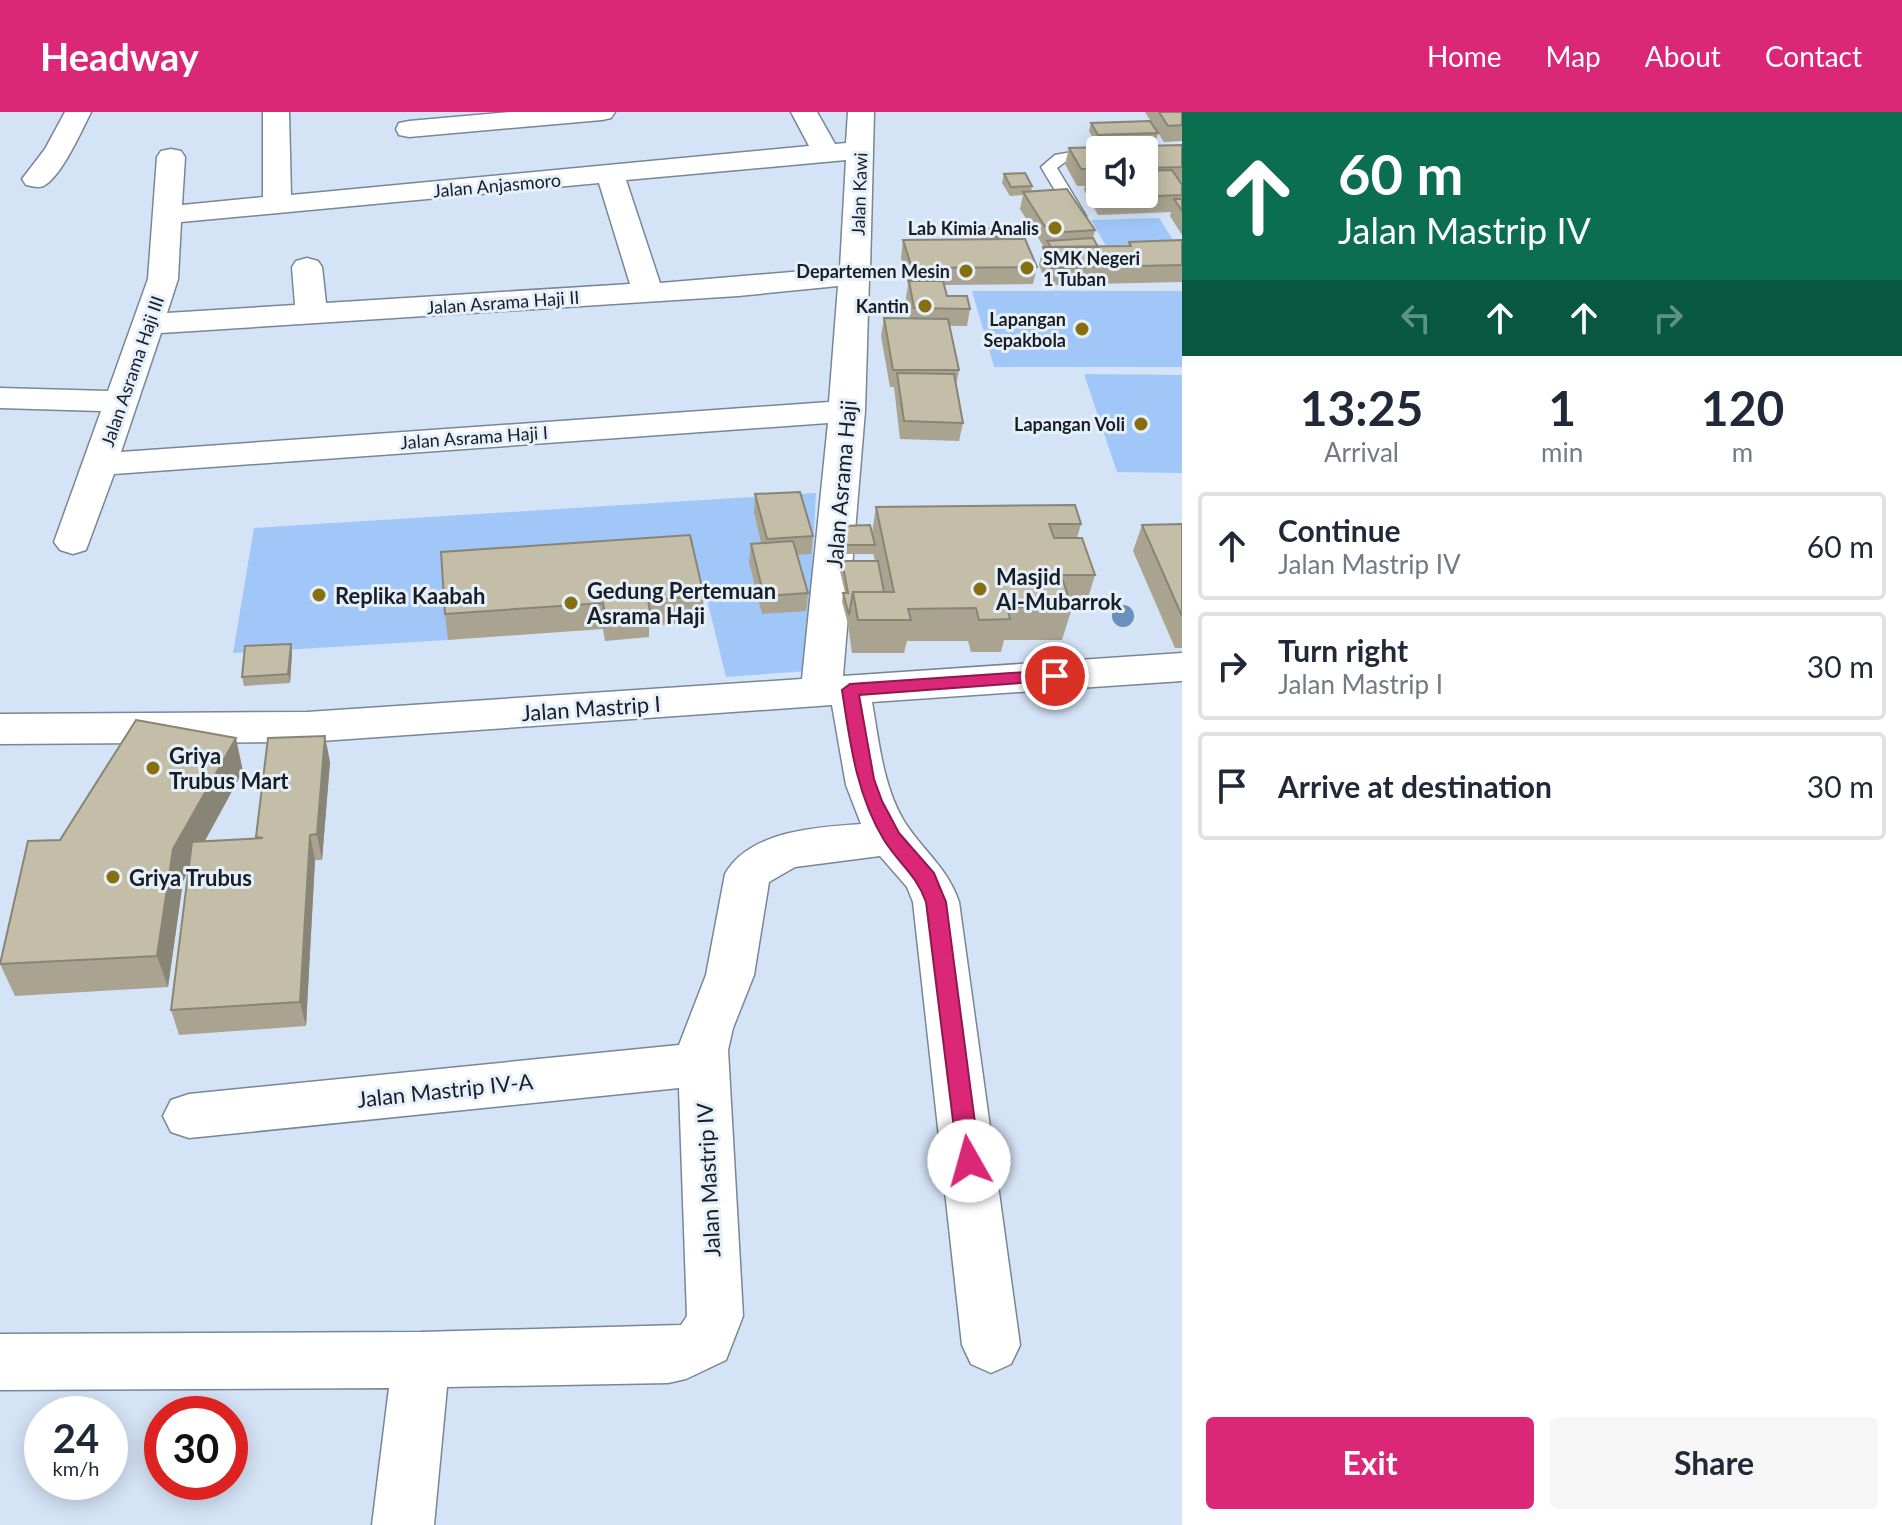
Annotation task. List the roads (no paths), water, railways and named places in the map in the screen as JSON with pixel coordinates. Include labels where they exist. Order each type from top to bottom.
[{"type":"street","points":[[36,179],[58,151],[78,112]]},
{"type":"street","points":[[276,112],[277,205]]},
{"type":"street","points":[[420,192],[407,121],[602,112]]},
{"type":"street","points":[[804,112],[826,153]]},
{"type":"street","name":"Jalan Kawi","points":[[857,275],[861,112]]},
{"type":"street","name":"Jalan Anjasmoro","points":[[168,215],[860,150]]},
{"type":"street","name":"Jalan Asrama Haji III","points":[[73,542],[163,279],[171,157]]},
{"type":"street","points":[[610,174],[648,293]]},
{"type":"street","points":[[307,267],[311,314]]},
{"type":"street","name":"Jalan Asrama Haji II","points":[[149,324],[648,293],[857,275]]},
{"type":"street","name":"Jalan Asrama Haji","points":[[836,691],[857,275]]},
{"type":"street","points":[[0,398],[122,401]]},
{"type":"street","name":"Jalan Asrama Haji I","points":[[100,464],[848,411]]},
{"type":"street","name":"Jalan Mastrip I","points":[[0,729],[307,727],[836,691],[1179,674]]},
{"type":"street","points":[[836,691],[865,779],[892,838],[927,878],[936,902],[991,1345]]},
{"type":"street","name":"Jalan Mastrip IV","points":[[421,1360],[668,1355],[687,1352],[707,1342],[714,1331],[715,1316],[702,1064],[708,1028],[730,975],[748,874],[755,866],[778,855],[892,838]]},
{"type":"street","name":"Jalan Mastrip IV-A","points":[[189,1116],[702,1064]]},
{"type":"street","points":[[0,1362],[421,1360],[403,1525]]},
{"type":"lane","points":[[1086,153],[1060,158],[1049,167],[1086,227]]},
{"type":"place","name":"Lab Kimia Analis","points":[[1055,228]]},
{"type":"place","name":"SMK Negeri 1 Tuban","points":[[1027,268]]},
{"type":"place","name":"Departemen Mesin","points":[[966,271]]},
{"type":"place","name":"Kantin","points":[[925,306]]},
{"type":"place","name":"Lapangan Sepakbola","points":[[1082,329]]},
{"type":"place","name":"Lapangan Voli","points":[[1141,424]]},
{"type":"place","name":"Masjid Al-Mubarrok","points":[[980,589]]},
{"type":"place","name":"Replika Kaabah","points":[[319,595]]},
{"type":"place","name":"Gedung Pertemuan Asrama Haji","points":[[571,603]]},
{"type":"place","name":"Griya Trubus Mart","points":[[153,768]]},
{"type":"place","name":"Griya Trubus","points":[[113,877]]}]
